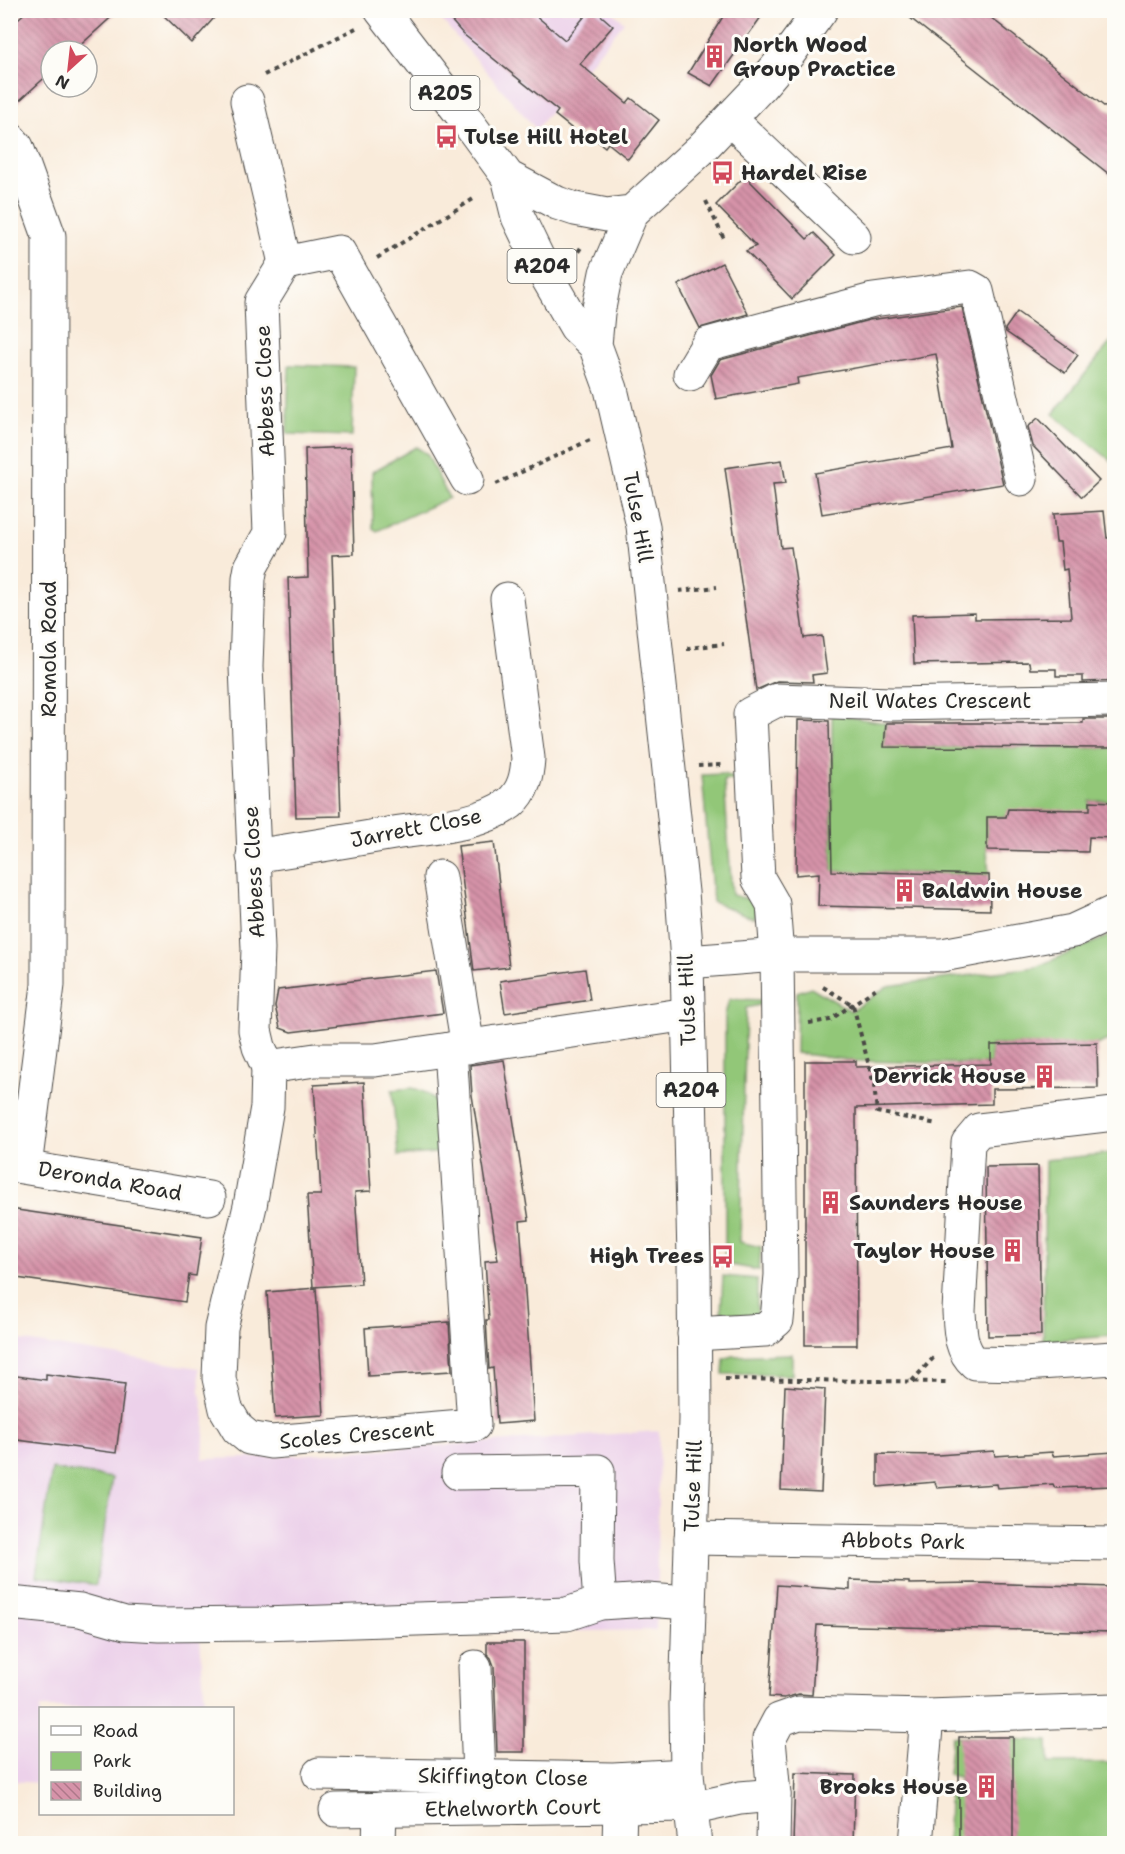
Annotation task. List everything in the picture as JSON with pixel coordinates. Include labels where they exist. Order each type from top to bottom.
[{"type":"main road","points":[[632,212],[700,150],[730,119],[790,52],[821,10]]},
{"type":"main road","name":"Tulse Hill","points":[[368,19],[469,124],[508,177],[518,218],[547,277],[576,327],[595,345]]},
{"type":"main road","points":[[248,101],[285,262],[339,252],[467,479]]},
{"type":"main road","points":[[730,119],[854,237]]},
{"type":"main road","name":"Romola Road","points":[[10,139],[18,147],[49,236],[48,985],[18,1166]]},
{"type":"main road","name":"A205","points":[[508,177],[557,203],[574,209],[607,215],[632,212]]},
{"type":"main road","name":"Tulse Hill","points":[[632,212],[606,273],[598,313],[595,345],[611,389],[643,526],[682,892],[687,962],[695,1419],[686,1705],[688,1796],[695,1844]]},
{"type":"main road","name":"Abbess Close","points":[[268,1067],[259,1047],[255,1030],[258,949],[246,667],[249,578],[251,567],[270,533],[261,302],[285,262]]},
{"type":"main road","points":[[690,374],[708,344],[873,300],[970,287],[976,291],[1021,479]]},
{"type":"main road","name":"Jarrett Close","points":[[253,856],[466,821],[495,812],[512,802],[523,788],[527,775],[528,758],[507,599]]},
{"type":"main road","name":"Neil Wates Crescent","points":[[777,955],[773,904],[758,878],[750,714],[777,700],[891,704],[1114,700]]},
{"type":"main road","points":[[440,877],[459,1048]]},
{"type":"main road","points":[[687,962],[777,955],[942,955],[1073,931],[1114,912]]},
{"type":"main road","points":[[694,1334],[765,1330],[777,1320],[781,1275],[777,955]]},
{"type":"main road","points":[[268,1067],[315,1059],[375,1060],[688,1014]]},
{"type":"main road","name":"Scoles Crescent","points":[[268,1067],[267,1107],[250,1206],[221,1328],[219,1378],[223,1400],[233,1422],[249,1438],[271,1442],[474,1425],[459,1048]]},
{"type":"main road","points":[[1114,1114],[979,1130],[968,1143],[959,1311],[965,1354],[975,1363],[1024,1364],[1114,1358]]},
{"type":"main road","name":"Deronda Road","points":[[18,1166],[208,1198]]},
{"type":"main road","points":[[458,1473],[598,1471],[597,1561],[600,1603]]},
{"type":"main road","name":"Abbots Park","points":[[691,1538],[1114,1544]]},
{"type":"main road","points":[[10,1603],[80,1610],[125,1623],[159,1625],[273,1624],[567,1614],[600,1603],[648,1600],[688,1603]]},
{"type":"main road","points":[[475,1667],[478,1777]]},
{"type":"main road","points":[[773,1844],[774,1796],[769,1739],[779,1720],[799,1713],[927,1716],[1114,1710]]},
{"type":"main road","points":[[916,1844],[927,1716]]},
{"type":"main road","name":"Skiffington Close","points":[[319,1774],[613,1779],[688,1796]]},
{"type":"main road","points":[[688,1796],[741,1798],[774,1796]]},
{"type":"main road","name":"Ethelworth Court","points":[[336,1810],[620,1806],[688,1796]]},
{"type":"main road","points":[[619,1844],[620,1806]]},
{"type":"main road","points":[[379,1844],[380,1809]]},
{"type":"path","points":[[248,101],[239,87],[368,19]]},
{"type":"path","points":[[351,274],[475,198]]},
{"type":"path","points":[[706,201],[725,241]]},
{"type":"path","points":[[569,265],[582,246]]},
{"type":"path","points":[[467,479],[482,491],[593,439]]},
{"type":"path","points":[[671,592],[717,587]]},
{"type":"path","points":[[690,657],[689,648],[724,644]]},
{"type":"path","points":[[816,983],[853,1005],[874,1084],[877,1112],[937,1124]]},
{"type":"path","points":[[800,1024],[830,1020],[879,986]]},
{"type":"path","points":[[722,1379],[957,1382]]},
{"type":"shaded area","points":[[434,11],[611,11],[624,22],[536,129]]},
{"type":"shaded area","points":[[11,1339],[199,1368],[200,1392],[205,1419],[203,1459],[251,1458],[659,1431],[656,1630],[200,1637],[205,1707],[39,1707],[39,1783],[11,1781]]},
{"type":"green space","points":[[1114,338],[1114,463],[1053,414]]},
{"type":"green space","points":[[289,365],[354,367],[352,436],[287,434]]},
{"type":"green space","points":[[416,447],[427,454],[449,498],[377,531],[373,528],[372,472]]},
{"type":"green space","points":[[832,714],[886,723],[884,747],[1114,748],[1114,801],[1090,801],[1089,815],[987,817],[989,875],[832,871]]},
{"type":"green space","points":[[723,774],[739,780],[724,780],[732,895],[762,903],[754,918],[713,902],[702,775]]},
{"type":"green space","points":[[1114,934],[1114,1037],[1097,1045],[991,1045],[991,1064],[856,1061],[796,1053],[797,992],[811,987],[851,1011],[888,986],[1036,967]]},
{"type":"green space","points":[[729,999],[765,1000],[763,1004],[746,1008],[740,1242],[761,1247],[759,1270],[725,1264],[725,1015]]},
{"type":"green space","points":[[412,1088],[432,1097],[437,1104],[443,1121],[446,1152],[398,1156],[392,1090]]},
{"type":"green space","points":[[1114,1153],[1114,1336],[1043,1341],[1045,1160]]},
{"type":"green space","points":[[723,1276],[757,1279],[757,1317],[721,1312]]},
{"type":"green space","points":[[792,1354],[792,1375],[723,1374],[724,1359],[732,1356]]},
{"type":"green space","points":[[52,1469],[112,1478],[96,1585],[36,1576]]},
{"type":"green space","points":[[952,1736],[1048,1741],[1049,1763],[1114,1763],[1114,1843],[944,1844],[948,1837],[949,1794],[959,1796],[959,1777],[948,1775]]},
{"type":"building","points":[[28,10],[119,10],[87,39],[39,39],[39,83],[10,109],[10,26]]},
{"type":"building","points":[[158,10],[221,10],[192,43]]},
{"type":"building","points":[[442,10],[529,10],[565,40],[590,10],[595,10],[613,26],[580,64],[627,103],[631,98],[659,120],[628,159],[608,143],[605,147],[584,131],[580,135],[555,115],[558,111],[463,34]]},
{"type":"building","name":"North Wood Group Practice","points":[[727,10],[766,10],[712,86],[688,73]]},
{"type":"building","points":[[900,10],[981,10],[1114,114],[1114,178]]},
{"type":"building","points":[[745,176],[807,239],[814,233],[836,255],[792,299],[746,251],[756,246],[716,205]]},
{"type":"building","points":[[722,263],[748,314],[700,328],[678,285]]},
{"type":"building","points":[[962,307],[1003,484],[822,514],[815,473],[952,449],[936,354],[797,378],[798,384],[716,399],[711,375],[720,360],[869,320]]},
{"type":"building","points":[[1017,312],[1078,355],[1065,373],[1006,332],[1005,329]]},
{"type":"building","points":[[1038,418],[1099,481],[1082,497],[1033,446],[1028,427]]},
{"type":"building","points":[[351,447],[354,554],[332,555],[341,816],[296,817],[288,578],[308,577],[305,449]]},
{"type":"building","points":[[782,460],[786,483],[773,484],[781,548],[791,547],[804,638],[822,636],[827,673],[812,675],[813,682],[777,681],[756,690],[725,468]]},
{"type":"building","points":[[1104,511],[1107,538],[1111,538],[1114,573],[1114,681],[1083,682],[1083,676],[1056,676],[1056,669],[1030,669],[1029,662],[914,664],[912,615],[975,613],[975,619],[1071,618],[1067,569],[1063,570],[1060,542],[1056,542],[1053,514]]},
{"type":"building","points":[[1083,719],[1114,719],[1114,748],[884,747],[886,723],[1083,723]]},
{"type":"building","points":[[798,720],[829,721],[832,871],[989,875],[990,910],[818,906],[819,873],[796,875]]},
{"type":"building","points":[[1090,801],[1114,802],[1114,838],[1089,837],[1088,852],[987,850],[987,817],[1006,817],[1008,809],[1090,810]]},
{"type":"building","points":[[494,842],[509,967],[474,971],[458,846]]},
{"type":"building","points":[[585,969],[590,1000],[505,1013],[500,981]]},
{"type":"building","points":[[436,971],[443,1013],[291,1032],[280,1028],[275,1006],[278,990]]},
{"type":"building","points":[[1097,1043],[1098,1088],[992,1089],[992,1104],[856,1108],[857,1345],[805,1345],[805,1061],[856,1061],[856,1067],[991,1064],[991,1045]]},
{"type":"building","points":[[504,1060],[529,1220],[520,1221],[534,1421],[497,1424],[493,1368],[489,1369],[486,1320],[489,1320],[485,1261],[498,1260],[472,1095],[470,1065]]},
{"type":"building","points":[[364,1082],[371,1191],[355,1192],[361,1284],[313,1287],[307,1195],[321,1195],[314,1085]]},
{"type":"building","name":"Taylor House","points":[[1038,1166],[1041,1335],[988,1336],[986,1167]]},
{"type":"building","points":[[10,1209],[202,1237],[196,1276],[189,1275],[185,1302],[10,1277]]},
{"type":"building","points":[[316,1288],[324,1415],[275,1418],[267,1292]]},
{"type":"building","points":[[449,1322],[452,1371],[368,1376],[365,1328]]},
{"type":"building","points":[[46,1374],[125,1384],[116,1453],[10,1439],[10,1375],[46,1380]]},
{"type":"building","points":[[785,1386],[825,1389],[821,1492],[781,1490]]},
{"type":"building","points":[[994,1451],[995,1456],[1052,1452],[1053,1456],[1114,1452],[1114,1486],[1055,1488],[1053,1484],[997,1488],[996,1484],[937,1488],[935,1482],[878,1487],[878,1454],[938,1455]]},
{"type":"building","points":[[850,1580],[909,1582],[909,1584],[977,1583],[1114,1587],[1114,1632],[817,1625],[812,1695],[769,1697],[777,1585],[850,1590]]},
{"type":"building","points":[[487,1642],[524,1642],[524,1752],[497,1752],[494,1666],[487,1654]]},
{"type":"building","name":"Brooks House","points":[[959,1737],[1013,1737],[1013,1843],[959,1843]]},
{"type":"building","points":[[795,1773],[855,1775],[853,1844],[793,1844]]},
{"type":"place","name":"North Wood Group Practice","points":[[715,57]]},
{"type":"place","name":"Tulse Hill Hotel","points":[[446,137]]},
{"type":"place","name":"Hardel Rise","points":[[723,173]]},
{"type":"place","name":"Baldwin House","points":[[904,891]]},
{"type":"place","name":"Derrick House","points":[[1044,1076]]},
{"type":"place","name":"Saunders House","points":[[831,1203]]},
{"type":"place","name":"Taylor House","points":[[1013,1251]]},
{"type":"place","name":"High Trees","points":[[722,1256]]},
{"type":"place","name":"Brooks House","points":[[986,1787]]}]
